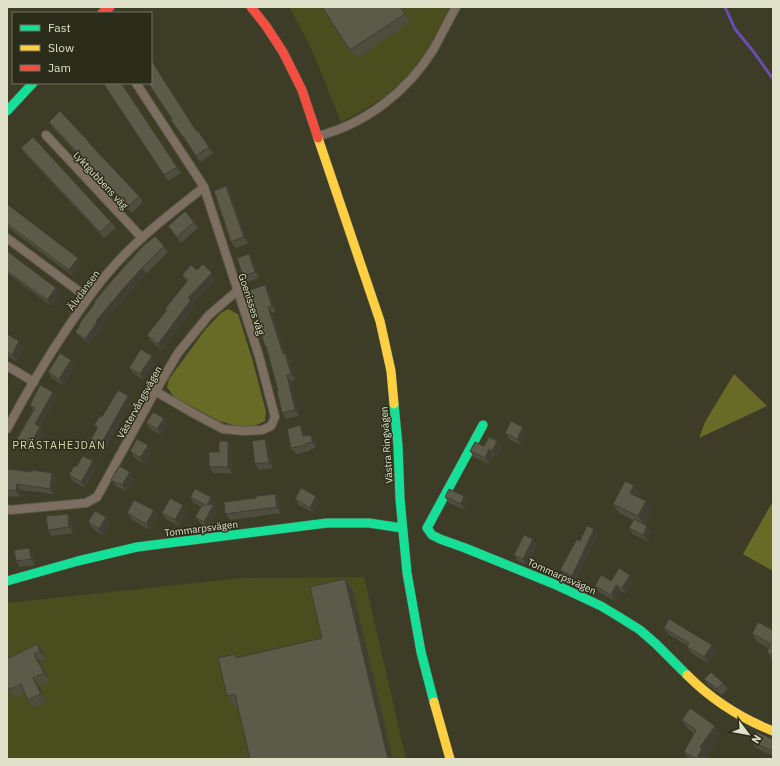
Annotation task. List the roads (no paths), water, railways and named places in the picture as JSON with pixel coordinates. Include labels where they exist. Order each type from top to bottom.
[{"type":"street","name":"Västra Ringvägen","points":[[251,7],[266,26],[283,52],[302,90],[380,321],[391,371],[398,446],[402,528],[407,573],[420,652],[450,759]]},
{"type":"street","points":[[318,136],[332,132],[355,122],[387,102],[401,89],[410,80],[432,51],[456,7]]},
{"type":"street","points":[[7,111],[32,84]]},
{"type":"street","name":"Goenisses väg","points":[[137,84],[204,187],[258,356],[274,417],[271,426],[262,430],[245,431],[223,429],[155,391]]},
{"type":"street","name":"Lyktgubbens väg","points":[[46,135],[142,238]]},
{"type":"street","name":"Älvdansen","points":[[7,429],[60,339],[88,298],[114,266],[142,238],[204,187]]},
{"type":"street","points":[[7,238],[88,298]]},
{"type":"street","name":"Västervångsvägen","points":[[7,509],[10,510],[86,503],[97,497],[178,352],[209,315],[237,291]]},
{"type":"street","points":[[7,366],[34,382]]},
{"type":"street","name":"Tommarpsvägen","points":[[483,425],[427,528],[432,535],[551,582],[600,605],[632,625],[655,643],[695,682],[723,705],[773,732]]},
{"type":"street","name":"Tommarpsvägen","points":[[7,581],[78,561],[137,547],[327,523],[370,523],[402,528]]},
{"type":"waterway","points":[[725,7],[735,29],[773,79]]},
{"type":"district","name":"PRÄSTAHEJDAN","points":[[59,445]]}]
